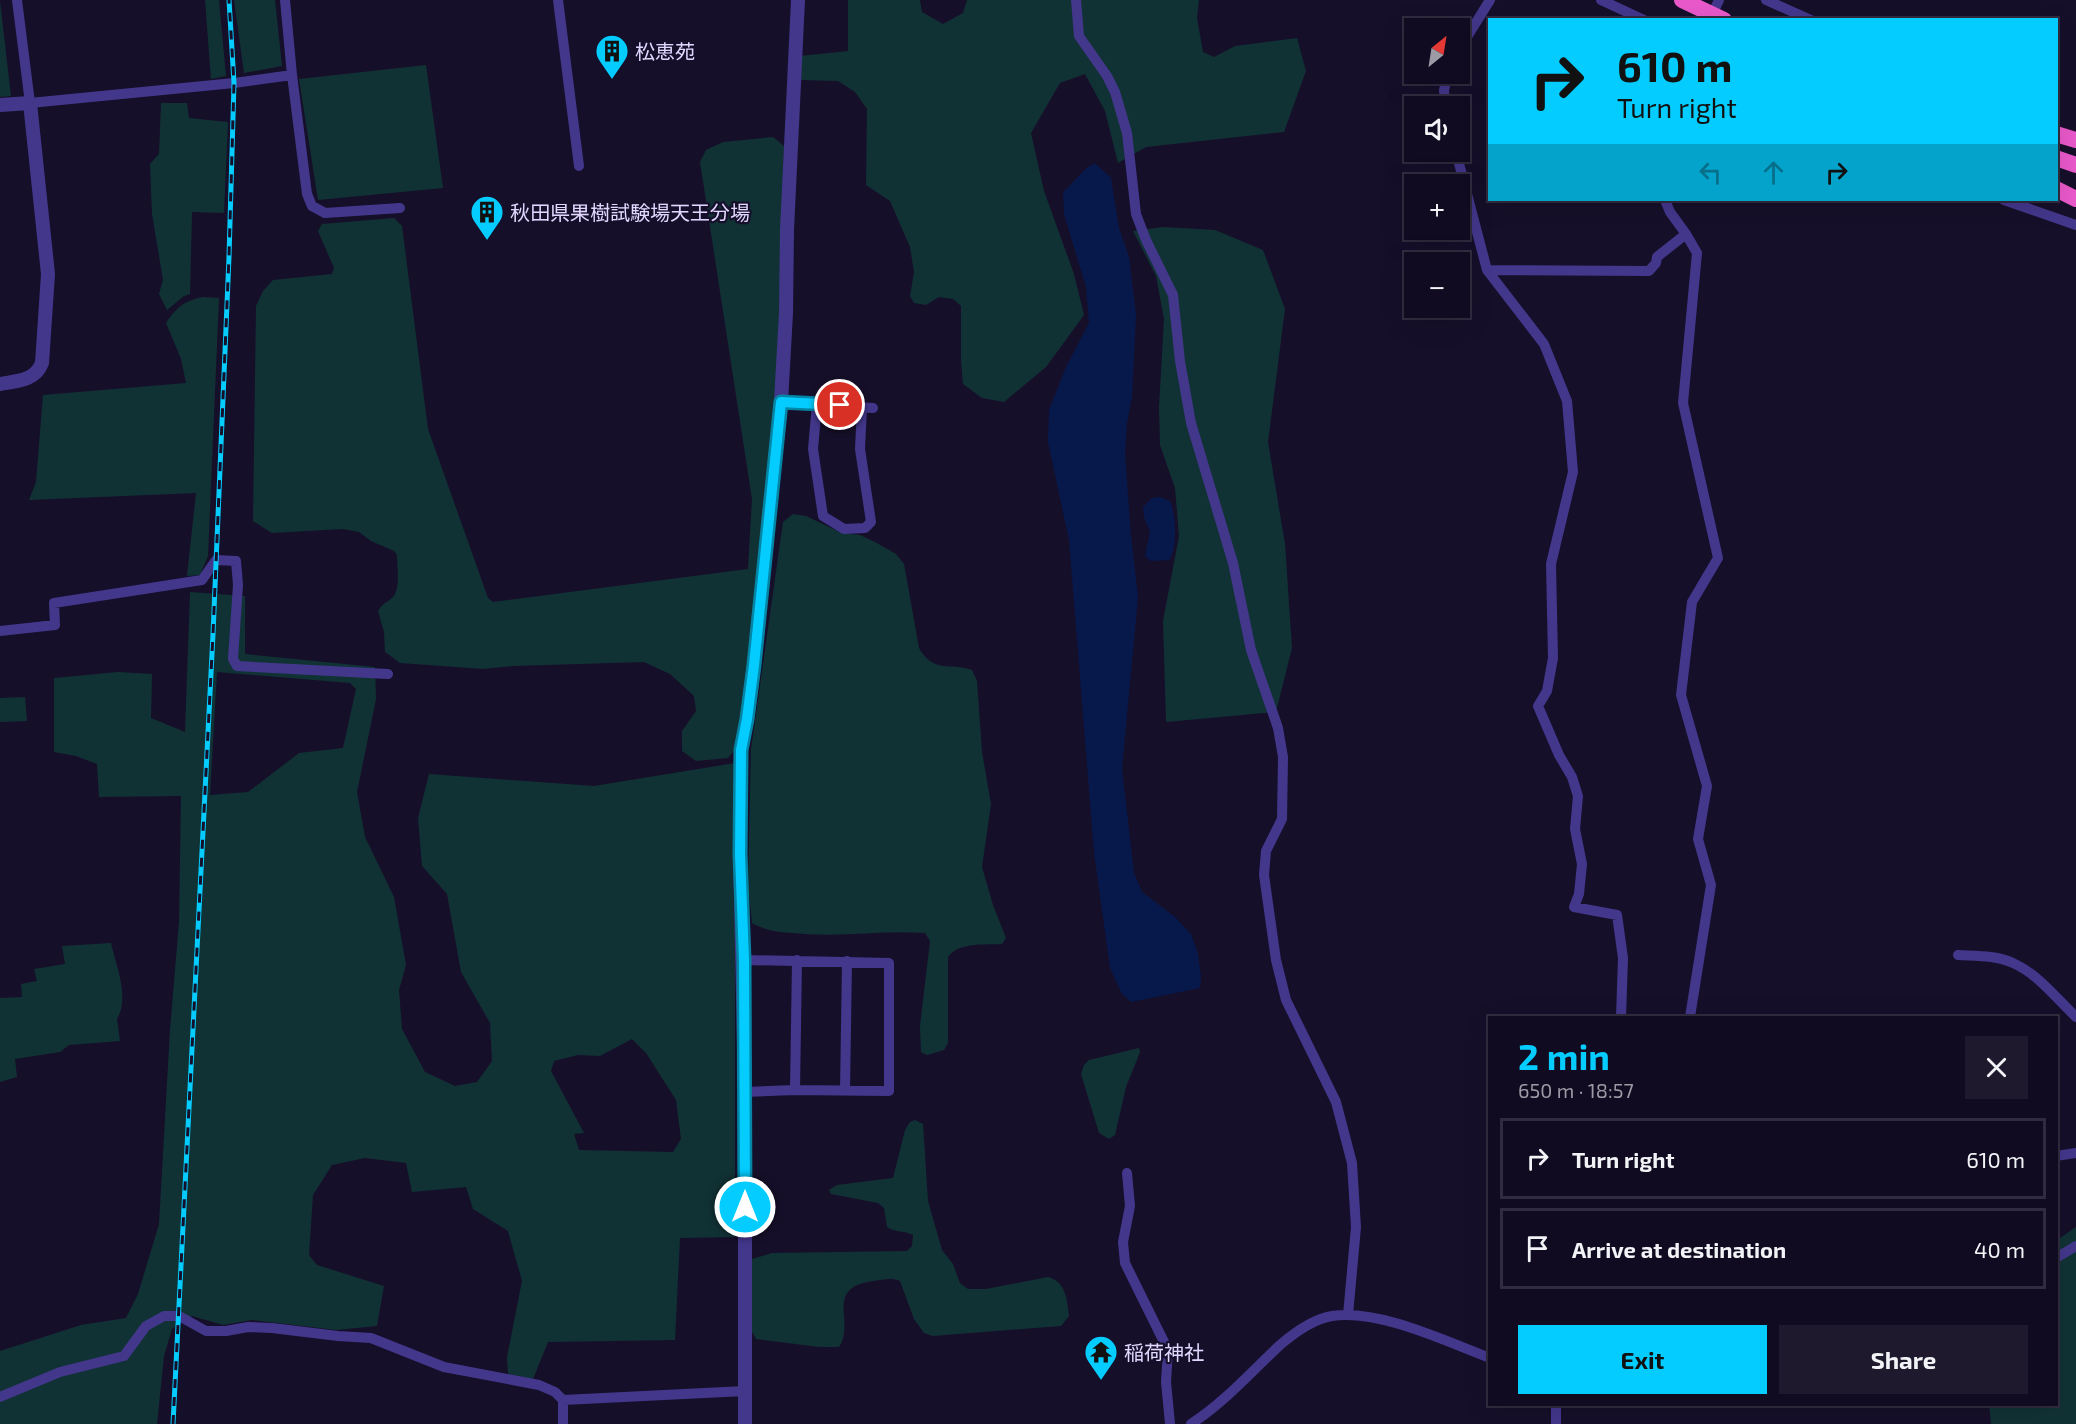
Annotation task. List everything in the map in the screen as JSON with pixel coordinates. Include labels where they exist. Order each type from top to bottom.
[{"type":"highway","points":[[1682,0],[1717,13]]},
{"type":"highway","points":[[2058,135],[2076,140]]},
{"type":"highway","points":[[2058,159],[2076,165]]},
{"type":"highway","points":[[2058,190],[2076,199]]},
{"type":"street","points":[[0,384],[31,378],[42,363],[48,274],[17,0]]},
{"type":"street","points":[[285,0],[307,194],[312,206],[326,213],[400,208]]},
{"type":"street","points":[[558,0],[579,166]]},
{"type":"street","points":[[745,1424],[745,1092],[740,854],[741,750],[755,655],[781,402],[798,0]]},
{"type":"street","points":[[1076,0],[1079,36],[1107,76],[1115,92],[1127,133],[1136,214],[1173,295],[1180,362],[1191,423],[1233,563],[1251,650],[1278,728],[1283,757],[1282,819],[1266,851],[1264,875],[1276,960],[1286,1000],[1336,1102],[1352,1163],[1356,1227],[1348,1315]]},
{"type":"street","points":[[1470,29],[1490,0]]},
{"type":"street","points":[[1601,0],[1640,18]]},
{"type":"street","points":[[1766,0],[1806,18]]},
{"type":"street","points":[[0,105],[234,83],[292,75]]},
{"type":"street","points":[[1459,162],[1487,270],[1544,344],[1567,401],[1573,472],[1551,564],[1553,658],[1547,691],[1538,706],[1559,755],[1572,777],[1578,796],[1575,829],[1582,864],[1579,894],[1574,907],[1617,915],[1623,957],[1621,1016]]},
{"type":"street","points":[[1665,201],[1697,253],[1683,403],[1718,558],[1692,602],[1681,695],[1707,786],[1698,839],[1711,885],[1690,1016]]},
{"type":"street","points":[[2007,201],[2076,225]]},
{"type":"street","points":[[1487,270],[1649,272],[1656,263],[1657,257],[1686,234]]},
{"type":"street","points":[[781,402],[817,404],[867,407],[860,449],[871,522],[865,528],[844,529],[823,516],[813,449],[817,404]]},
{"type":"street","points":[[0,631],[55,625],[54,603],[202,580],[216,560],[236,561],[238,585],[233,659],[237,666],[388,674]]},
{"type":"street","points":[[1958,955],[1991,957],[2012,962],[2035,976],[2076,1017]]},
{"type":"street","points":[[744,960],[889,963],[889,1091],[745,1092]]},
{"type":"street","points":[[795,1090],[797,960]]},
{"type":"street","points":[[845,1091],[847,962]]},
{"type":"street","points":[[2058,1156],[2076,1153]]},
{"type":"street","points":[[1127,1173],[1130,1206],[1123,1242],[1125,1263],[1168,1350],[1166,1382],[1170,1424]]},
{"type":"street","points":[[2058,1257],[2076,1246]]},
{"type":"street","points":[[1191,1424],[1210,1412],[1281,1345],[1305,1326],[1329,1316],[1348,1315],[1388,1320],[1488,1357]]},
{"type":"street","points":[[0,1397],[60,1372],[124,1356],[146,1326],[164,1316],[179,1316],[206,1331],[226,1331],[248,1327],[272,1328],[371,1338],[444,1367],[539,1385],[555,1392],[563,1400],[563,1424]]},
{"type":"street","points":[[563,1400],[745,1391]]},
{"type":"street","points":[[1556,1406],[1556,1424]]},
{"type":"green space","points":[[205,0],[219,0],[226,76],[211,79]]},
{"type":"green space","points":[[234,0],[275,0],[282,66],[244,73]]},
{"type":"green space","points":[[848,0],[920,0],[922,12],[943,24],[963,13],[967,0],[1199,0],[1197,18],[1203,52],[1214,57],[1235,46],[1297,38],[1306,71],[1284,132],[1146,147],[1118,163],[1105,111],[1085,74],[1060,83],[1031,133],[1044,191],[1074,274],[1084,315],[1046,367],[1004,402],[982,398],[963,384],[961,306],[953,299],[939,297],[926,305],[914,303],[910,296],[914,272],[910,247],[890,201],[866,185],[867,109],[855,92],[838,81],[800,80],[800,56],[848,51]]},
{"type":"green space","points":[[0,1],[11,96],[0,97]]},
{"type":"green space","points":[[426,65],[443,188],[318,200],[299,79]]},
{"type":"green space","points":[[161,103],[187,103],[189,118],[228,122],[224,213],[192,212],[190,294],[167,310],[159,294],[163,280],[152,214],[150,164],[159,154]]},
{"type":"green space","points":[[773,137],[784,146],[777,396],[743,715],[736,748],[728,758],[696,761],[682,751],[682,731],[696,711],[694,696],[670,674],[644,662],[483,669],[400,663],[385,652],[384,632],[378,611],[397,590],[397,555],[394,551],[371,541],[359,532],[343,529],[272,533],[253,521],[256,306],[263,291],[273,280],[332,274],[334,268],[318,231],[322,224],[394,218],[402,226],[428,429],[488,598],[493,602],[748,569],[752,499],[700,162],[706,150],[723,142]]},
{"type":"green space","points":[[1163,227],[1215,230],[1263,250],[1285,309],[1268,442],[1285,544],[1292,648],[1276,712],[1166,722],[1163,621],[1179,536],[1175,488],[1160,445],[1159,407],[1164,319],[1156,276],[1133,231]]},
{"type":"green space","points":[[203,297],[219,298],[208,556],[200,575],[187,576],[196,493],[29,500],[36,482],[43,395],[186,383],[181,359],[166,323],[182,306],[191,300]]},
{"type":"green space","points":[[793,514],[806,516],[842,533],[860,535],[896,554],[904,564],[919,648],[930,661],[936,664],[972,670],[977,681],[982,752],[991,804],[982,867],[1006,938],[1002,944],[973,945],[958,949],[948,957],[948,1043],[944,1050],[927,1055],[921,1052],[920,1026],[930,941],[925,933],[810,934],[772,931],[752,923],[748,885],[751,749],[783,522]]},
{"type":"green space","points":[[190,592],[245,596],[245,654],[375,667],[376,699],[357,792],[365,837],[394,897],[406,965],[399,990],[402,1029],[425,1072],[455,1086],[477,1082],[492,1061],[490,1023],[461,972],[447,894],[422,866],[418,818],[429,774],[594,786],[735,763],[735,1237],[680,1238],[675,1340],[548,1342],[533,1379],[508,1374],[507,1357],[522,1281],[508,1231],[473,1209],[466,1187],[412,1192],[406,1163],[365,1158],[332,1165],[313,1195],[309,1255],[317,1265],[384,1286],[377,1326],[336,1330],[252,1320],[223,1325],[192,1316],[172,1329],[164,1356],[157,1424],[0,1424],[0,1351],[81,1325],[126,1318],[138,1294],[159,1224],[170,1030],[179,922],[181,796],[99,797],[97,764],[76,756],[54,752],[54,678],[118,672],[152,674],[151,718],[185,732]],"holes":[[[217,672],[350,683],[356,689],[343,748],[299,753],[248,792],[210,795]],[[632,1039],[646,1053],[676,1100],[681,1139],[673,1152],[579,1150],[574,1134],[584,1133],[551,1071],[554,1061],[578,1055],[600,1056]]]},
{"type":"green space","points":[[25,697],[27,721],[0,722],[0,698]]},
{"type":"green space","points":[[111,943],[122,991],[121,1010],[117,1019],[120,1041],[69,1045],[60,1052],[15,1059],[17,1077],[0,1082],[0,998],[22,997],[21,984],[37,981],[34,969],[65,964],[62,946]]},
{"type":"green space","points":[[1139,1048],[1140,1052],[1126,1087],[1115,1135],[1109,1139],[1099,1133],[1081,1074],[1084,1065],[1089,1060]]},
{"type":"green space","points":[[915,1120],[923,1124],[928,1201],[942,1250],[953,1264],[960,1283],[968,1289],[986,1289],[1048,1277],[1054,1279],[1062,1287],[1069,1316],[1061,1326],[933,1336],[924,1333],[914,1319],[900,1281],[886,1279],[858,1285],[849,1291],[845,1298],[843,1337],[839,1347],[819,1347],[756,1339],[751,1330],[752,1259],[772,1253],[907,1251],[912,1246],[913,1235],[887,1227],[884,1208],[878,1203],[831,1194],[829,1190],[837,1185],[893,1178],[905,1130],[910,1122]]},
{"type":"green space","points":[[2076,1227],[2076,1424],[1991,1424],[1989,1406],[2058,1406],[2058,1239]]},
{"type":"water","points":[[1095,163],[1111,178],[1119,228],[1129,257],[1136,315],[1132,397],[1125,454],[1138,597],[1122,769],[1134,873],[1142,892],[1175,917],[1191,934],[1198,954],[1201,977],[1200,988],[1131,1002],[1122,994],[1110,968],[1094,852],[1069,540],[1048,442],[1049,410],[1066,367],[1089,323],[1086,287],[1064,214],[1063,192]]},
{"type":"water","points":[[1160,497],[1170,501],[1172,507],[1175,522],[1174,548],[1169,560],[1151,561],[1145,556],[1150,532],[1143,507],[1152,498]]},
{"type":"railway","points":[[173,1424],[213,634],[229,257],[234,83],[229,0]]},
{"type":"place","name":"松恵苑","points":[[612,80]]},
{"type":"place","name":"秋田県果樹試験場天王分場","points":[[487,241]]},
{"type":"place","name":"稲荷神社","points":[[1101,1381]]},
{"type":"route","points":[[745,1207],[744,960],[740,854],[741,750],[754,665],[781,402],[840,405]]}]
